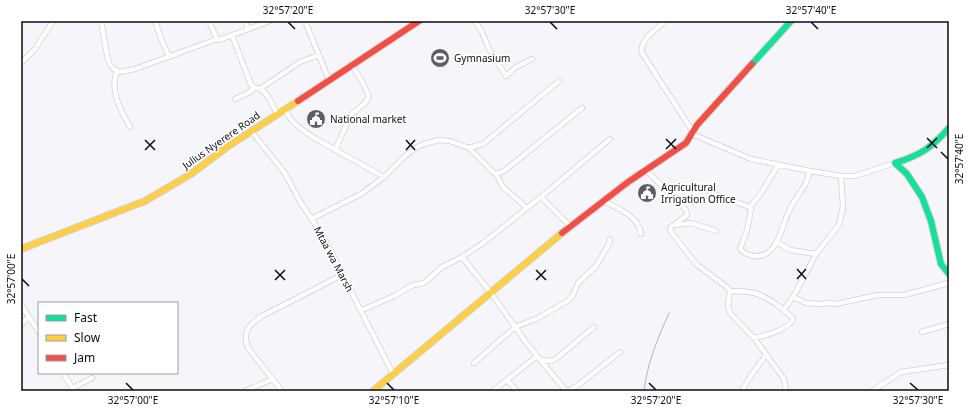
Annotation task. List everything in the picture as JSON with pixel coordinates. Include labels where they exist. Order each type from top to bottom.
[{"type":"main road","name":"Julius Nyerere Road","points":[[21,248],[145,201],[191,174],[226,147],[419,21]]},
{"type":"main road","points":[[373,391],[491,294],[570,226],[602,201],[686,143],[697,125],[791,21]]},
{"type":"main road","points":[[895,163],[914,158],[925,152],[949,128]]},
{"type":"main road","points":[[895,163],[903,169],[911,180],[926,209],[941,264],[949,274]]},
{"type":"street","points":[[21,63],[35,50],[52,21]]},
{"type":"street","points":[[101,21],[110,65],[117,71],[135,69],[270,21]]},
{"type":"street","points":[[155,21],[169,57]]},
{"type":"street","points":[[209,21],[217,39]]},
{"type":"street","points":[[245,21],[248,29]]},
{"type":"street","points":[[305,21],[329,80]]},
{"type":"street","points":[[475,21],[482,32],[489,49],[506,76],[516,67],[532,59]]},
{"type":"street","points":[[665,21],[643,42],[641,49],[642,53],[692,133],[750,160],[841,176],[855,176],[895,163]]},
{"type":"street","points":[[232,35],[248,80],[254,88],[260,89],[266,94],[277,114]]},
{"type":"street","points":[[260,89],[300,62],[319,55]]},
{"type":"street","points":[[335,150],[351,115],[365,103],[369,97],[352,65]]},
{"type":"street","points":[[117,71],[115,79],[117,102],[130,127]]},
{"type":"street","points":[[469,148],[476,147],[487,142],[559,82]]},
{"type":"street","points":[[235,99],[250,92],[254,88]]},
{"type":"street","points":[[496,174],[504,171],[582,108]]},
{"type":"street","points":[[285,109],[290,119],[316,139],[384,177]]},
{"type":"street","name":"Mtaa wa Marsh","points":[[251,131],[284,172],[300,201],[324,238],[342,275],[362,310],[393,374]]},
{"type":"street","points":[[362,310],[413,286],[424,283],[442,267],[462,257],[483,243],[610,139]]},
{"type":"street","points":[[312,218],[352,199],[384,177],[406,155],[417,147],[439,140],[450,140],[469,148],[496,174],[503,187],[527,208]]},
{"type":"street","points":[[778,165],[766,187],[750,207],[750,219],[741,250],[751,255],[760,256],[768,252],[777,242],[788,212],[806,184],[810,171]]},
{"type":"street","points":[[646,170],[686,210],[686,216],[676,225],[671,227],[670,230],[696,264],[730,291],[753,292],[758,294],[784,309],[792,317],[792,322],[786,327],[769,335],[754,338]]},
{"type":"street","points":[[784,309],[793,297],[816,254],[839,225],[843,207],[841,176]]},
{"type":"street","points":[[705,188],[709,192],[750,207]]},
{"type":"street","points":[[541,197],[570,226]]},
{"type":"street","points":[[602,201],[625,212],[640,227],[641,234]]},
{"type":"street","points":[[676,225],[691,223],[716,231]]},
{"type":"street","points":[[474,363],[515,327],[536,319],[569,300],[578,283],[596,266],[598,260],[609,244],[610,238]]},
{"type":"street","points":[[777,242],[790,250],[816,254]]},
{"type":"street","points":[[462,257],[536,356],[566,391],[577,386],[620,352]]},
{"type":"street","points":[[282,391],[248,348],[245,340],[249,326],[262,316],[342,275]]},
{"type":"street","points":[[793,297],[806,303],[836,304],[878,295],[904,295],[949,283]]},
{"type":"street","points":[[730,291],[728,305],[730,313],[754,338],[784,379],[786,391]]},
{"type":"street","points":[[21,306],[38,331]]},
{"type":"street","points":[[21,325],[28,317]]},
{"type":"street","points":[[922,332],[949,324]]},
{"type":"street","points":[[541,360],[551,361],[557,358],[594,327]]},
{"type":"street","points":[[742,391],[766,355]]},
{"type":"street","points":[[493,391],[536,356]]},
{"type":"street","points":[[872,391],[901,372],[949,365]]},
{"type":"street","points":[[64,374],[72,390],[92,378]]},
{"type":"street","points":[[245,391],[273,379]]},
{"type":"street","points":[[507,380],[517,391]]},
{"type":"waterway","points":[[644,391],[650,361],[669,313]]},
{"type":"traffic: fast","points":[[752,64],[791,21]]},
{"type":"traffic: fast","points":[[895,163],[919,154],[937,141],[949,128]]},
{"type":"traffic: fast","points":[[895,163],[907,174],[922,197],[931,221],[941,264],[949,274]]},
{"type":"traffic: slow","points":[[21,249],[145,201],[191,174],[227,147],[298,101]]},
{"type":"traffic: slow","points":[[373,391],[562,233]]},
{"type":"traffic: jam","points":[[298,101],[419,21]]},
{"type":"traffic: jam","points":[[562,233],[628,182],[686,143],[697,125],[752,64]]},
{"type":"place","name":"Gymnasium","points":[[440,58]]},
{"type":"place","name":"National market","points":[[316,119]]},
{"type":"place","name":"Agricultural Irrigation Office","points":[[647,193]]}]
